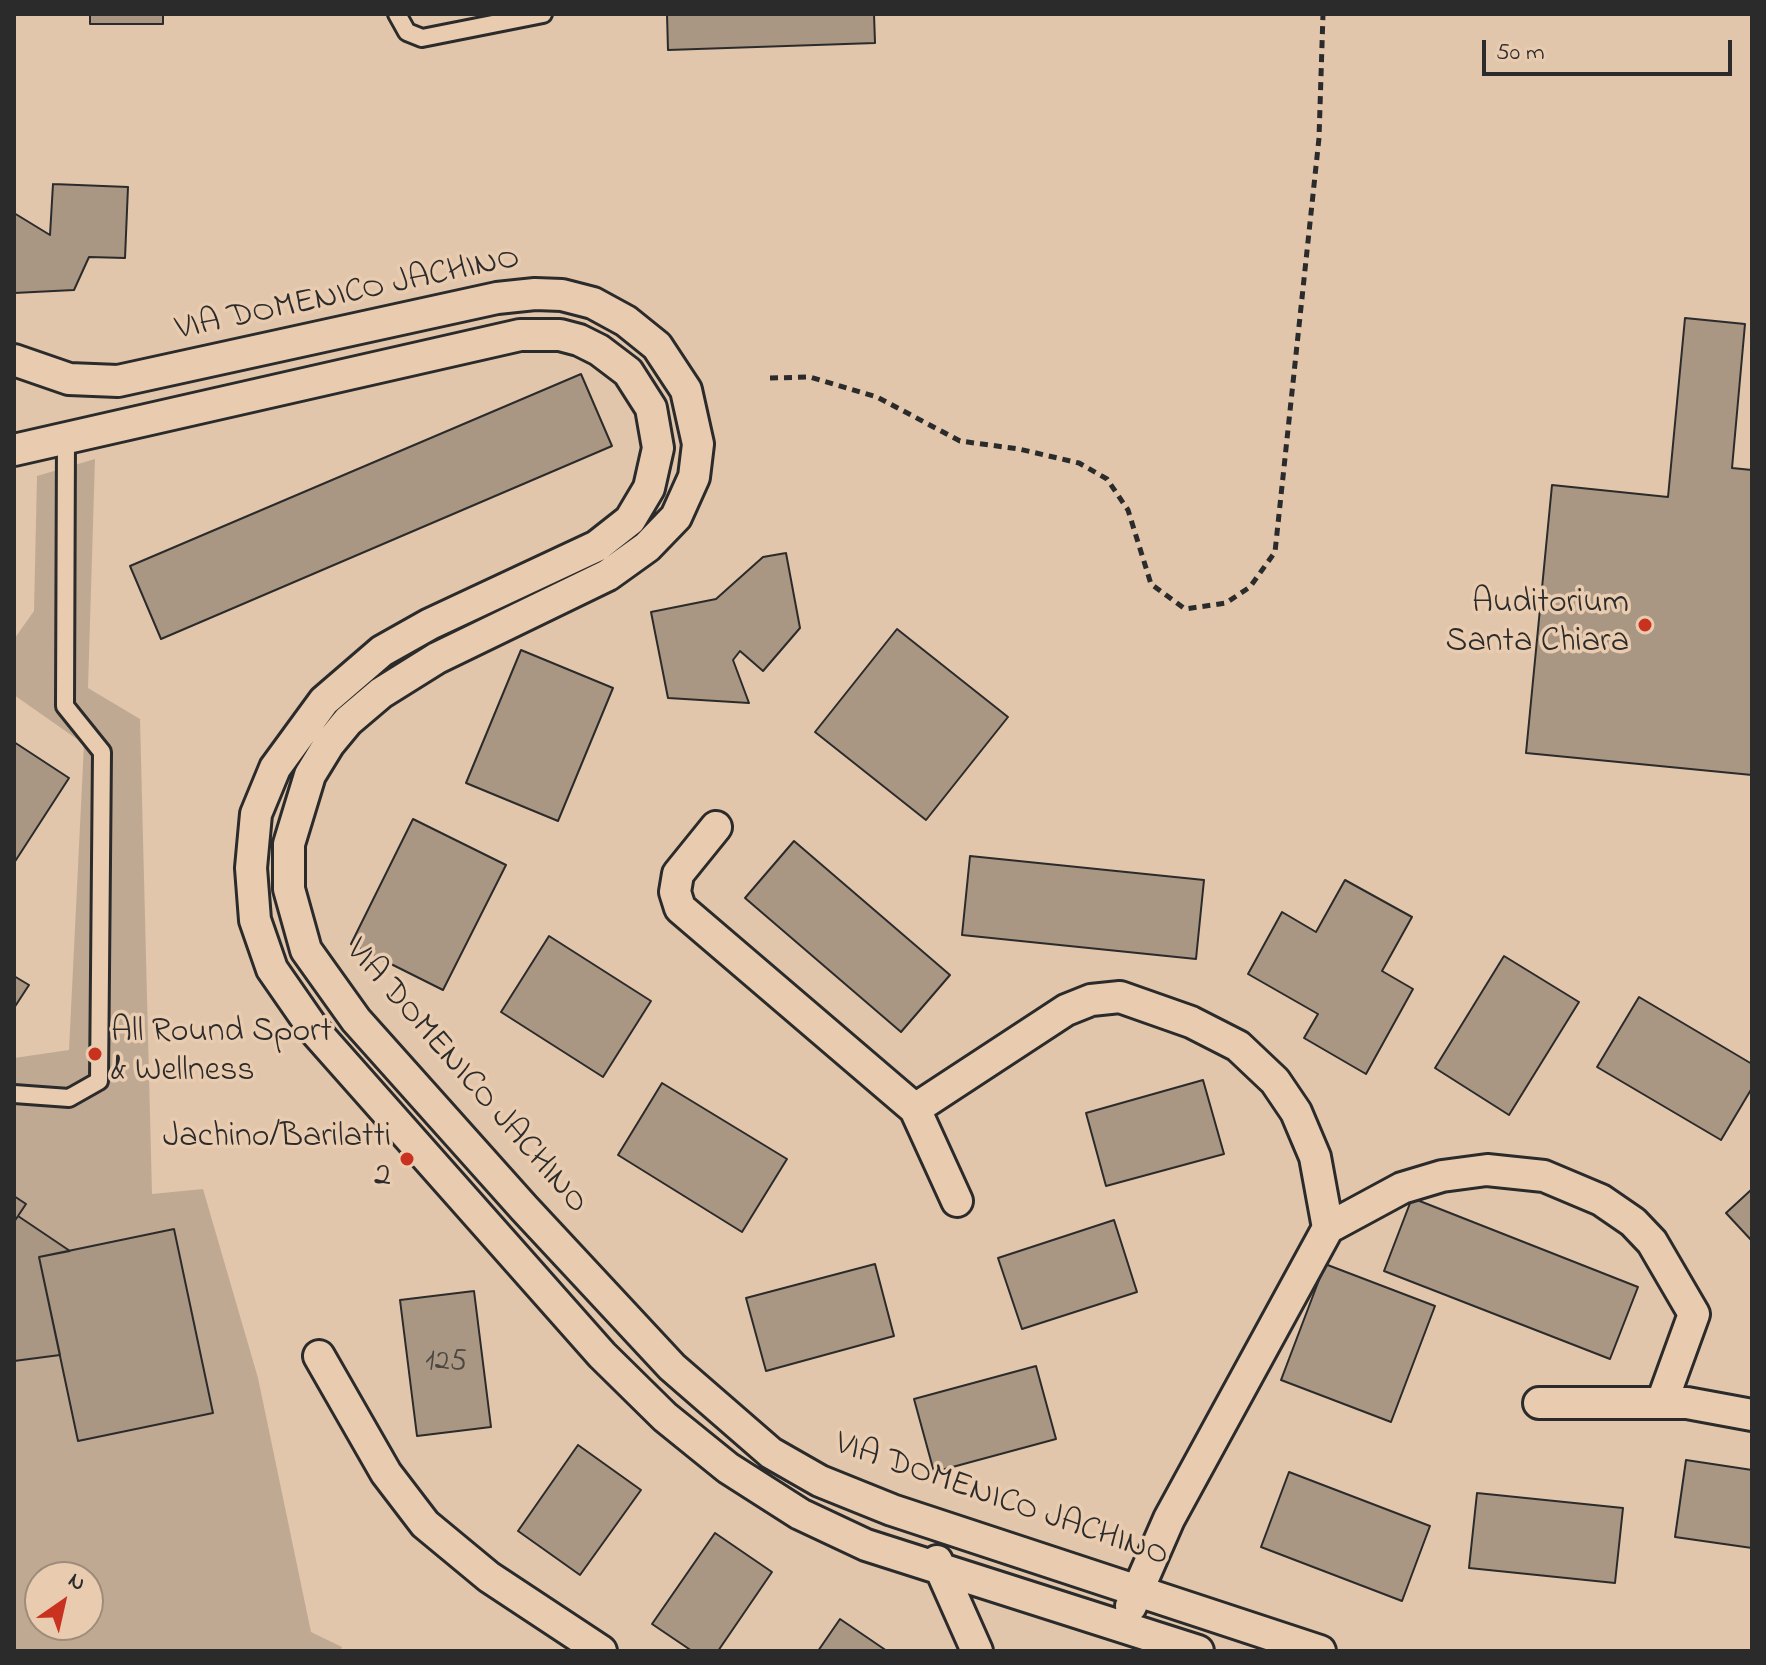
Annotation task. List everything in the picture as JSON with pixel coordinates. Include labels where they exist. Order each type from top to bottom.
[{"type":"street","name":"VIA DOMENICO JACHINO","points":[[14,360],[69,379],[118,381],[497,298],[562,295],[604,309],[649,339],[672,364],[690,399],[698,454],[691,485],[676,517],[647,547],[608,575],[437,658],[393,684],[359,711],[316,764],[295,816],[289,844],[289,889],[295,921],[306,950],[326,983],[524,1208],[672,1367],[757,1443],[827,1484],[932,1523],[1320,1651]]},
{"type":"street","points":[[14,450],[509,336],[560,335],[588,344],[628,372],[648,400],[658,448],[654,474],[630,520],[597,546],[430,624],[365,663],[324,701],[293,741],[266,785],[256,814],[252,848],[254,908],[262,946],[278,981],[315,1031],[633,1387],[709,1454],[765,1493],[821,1525],[941,1572],[1198,1651]]},
{"type":"street","points":[[294,344],[306,383]]},
{"type":"street","points":[[716,827],[678,874],[675,892],[680,908],[915,1109],[957,1201]]},
{"type":"street","points":[[915,1109],[1075,1006],[1110,997],[1135,1000],[1223,1038],[1249,1054],[1275,1081],[1296,1112],[1312,1145],[1328,1228]]},
{"type":"street","points":[[1122,1626],[1169,1519],[1328,1228],[1402,1188],[1465,1173],[1526,1172],[1588,1193],[1621,1213],[1652,1242],[1694,1314],[1662,1402]]},
{"type":"street","points":[[493,1232],[524,1208]]},
{"type":"street","points":[[319,1356],[386,1473],[425,1524],[489,1577],[601,1651]]},
{"type":"street","points":[[1539,1403],[1662,1402],[1716,1406],[1752,1415]]},
{"type":"street","points":[[932,1523],[932,1547],[977,1651]]},
{"type":"lane","points":[[397,14],[407,32],[422,38],[543,14]]},
{"type":"lane","points":[[14,1094],[69,1098],[99,1081],[102,752],[65,706],[66,438]]},
{"type":"path","points":[[770,378],[810,377],[877,397],[960,441],[1019,449],[1079,463],[1107,479],[1128,510],[1151,584],[1185,609],[1226,603],[1250,587],[1275,552],[1319,138],[1323,14]]},
{"type":"shaded area","name":"All Round Sport & Wellness","points":[[95,459],[88,688],[140,719],[152,1194],[203,1189],[258,1378],[311,1632],[342,1647],[340,1651],[14,1651],[14,1058],[69,1050],[84,744],[14,695],[14,639],[34,611],[37,476]]},
{"type":"building","points":[[90,14],[163,14],[163,24],[90,24]]},
{"type":"building","points":[[667,14],[874,14],[875,43],[668,50]]},
{"type":"building","points":[[53,184],[128,187],[125,258],[89,257],[74,290],[14,293],[14,213],[50,235]]},
{"type":"building","name":"Auditorium Santa Chiara","points":[[1685,318],[1745,324],[1732,468],[1752,470],[1752,775],[1526,753],[1552,485],[1668,497]]},
{"type":"building","points":[[581,374],[612,446],[161,639],[130,566]]},
{"type":"building","points":[[786,553],[800,628],[763,671],[740,651],[733,660],[749,703],[668,698],[651,612],[716,599],[763,557]]},
{"type":"building","points":[[897,629],[1008,717],[926,820],[815,732]]},
{"type":"building","points":[[521,650],[613,688],[558,821],[466,783]]},
{"type":"building","points":[[14,742],[69,778],[14,863]]},
{"type":"building","points":[[413,819],[506,865],[443,990],[351,944]]},
{"type":"building","points":[[794,841],[950,975],[901,1032],[745,898]]},
{"type":"building","points":[[970,856],[1204,880],[1196,959],[962,935]]},
{"type":"building","points":[[1345,880],[1412,917],[1382,971],[1413,989],[1366,1074],[1304,1038],[1318,1014],[1248,974],[1282,912],[1316,932]]},
{"type":"building","points":[[549,936],[651,1001],[603,1077],[501,1012]]},
{"type":"building","points":[[1504,956],[1579,1002],[1509,1115],[1435,1068]]},
{"type":"building","points":[[14,976],[29,985],[14,1008]]},
{"type":"building","points":[[1639,997],[1752,1064],[1752,1088],[1721,1140],[1597,1067]]},
{"type":"building","points":[[1203,1080],[1224,1154],[1106,1186],[1086,1113]]},
{"type":"building","points":[[662,1083],[787,1159],[742,1232],[618,1155]]},
{"type":"building","points":[[1752,1189],[1752,1241],[1726,1213]]},
{"type":"building","points":[[14,1196],[26,1204],[14,1222]]},
{"type":"building","points":[[1412,1198],[1638,1287],[1610,1359],[1384,1271]]},
{"type":"building","points":[[18,1216],[70,1251],[39,1257],[60,1355],[14,1361],[14,1222]]},
{"type":"building","points":[[1114,1220],[1137,1292],[1022,1329],[998,1258]]},
{"type":"building","points":[[174,1229],[213,1413],[78,1441],[39,1257]]},
{"type":"building","points":[[875,1264],[894,1336],[766,1371],[746,1298]]},
{"type":"building","points":[[1325,1264],[1435,1306],[1391,1422],[1281,1380]]},
{"type":"building","points":[[474,1291],[491,1427],[417,1436],[400,1300]]},
{"type":"building","points":[[1036,1366],[1056,1439],[934,1472],[914,1399]]},
{"type":"building","points":[[578,1445],[641,1490],[580,1575],[518,1531]]},
{"type":"building","points":[[1686,1460],[1752,1470],[1752,1548],[1675,1537]]},
{"type":"building","points":[[1289,1472],[1430,1526],[1402,1601],[1261,1547]]},
{"type":"building","points":[[1477,1493],[1623,1508],[1615,1583],[1469,1568]]},
{"type":"building","points":[[715,1533],[772,1572],[718,1651],[692,1651],[652,1624]]},
{"type":"building","points":[[840,1619],[887,1651],[818,1651]]},
{"type":"place","name":"Auditorium Santa Chiara","points":[[1645,625]]},
{"type":"place","name":"All Round Sport & Wellness","points":[[95,1054]]},
{"type":"place","name":"Jachino/Barilatti 2","points":[[407,1159]]}]
